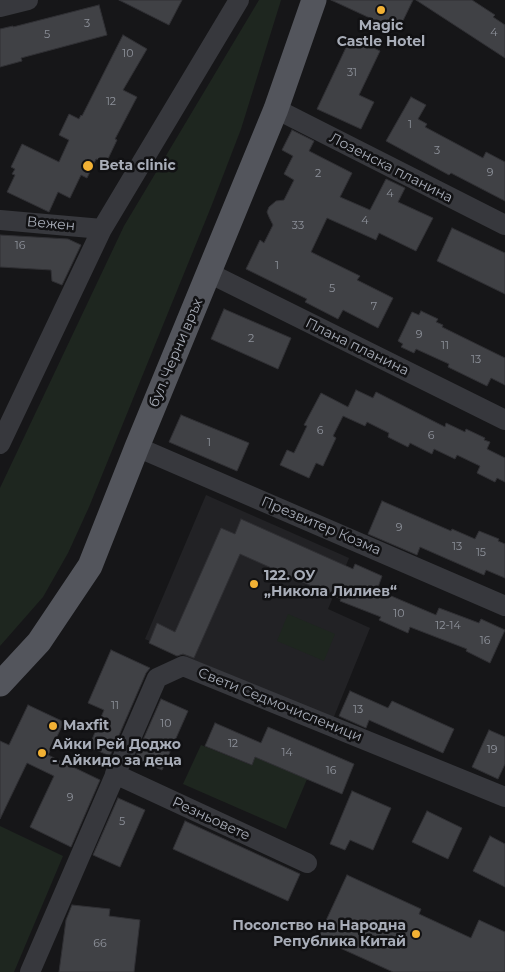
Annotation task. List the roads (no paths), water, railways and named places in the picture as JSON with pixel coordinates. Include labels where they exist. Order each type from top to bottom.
[{"type":"main road","name":"бул. Черни връх","points":[[0,684],[40,642],[90,566],[276,110],[314,0]]},
{"type":"street","points":[[0,7],[28,0]]},
{"type":"street","points":[[0,444],[102,229],[239,0]]},
{"type":"street","name":"Лозенска планина","points":[[276,110],[505,226]]},
{"type":"street","name":"Вежен","points":[[0,220],[102,229]]},
{"type":"street","name":"Плана планина","points":[[209,273],[505,420]]},
{"type":"street","name":"Презвитер Козма","points":[[137,447],[505,606]]},
{"type":"street","name":"Свети Седмочисленици","points":[[30,972],[157,678],[183,666],[505,797]]},
{"type":"street","name":"Резньовете","points":[[115,774],[307,863]]},
{"type":"place","name":"Magic Castle Hotel","points":[[381,10]]},
{"type":"place","name":"Beta clinic","points":[[88,166]]},
{"type":"place","name":"122. ОУ „Никола Лилиев“","points":[[254,584]]},
{"type":"place","name":"Maxfit","points":[[53,726]]},
{"type":"place","name":"Айки Рей Доджо - Айкидо за деца","points":[[42,753]]},
{"type":"place","name":"Посолство на Народна Република Китай","points":[[416,934]]}]
